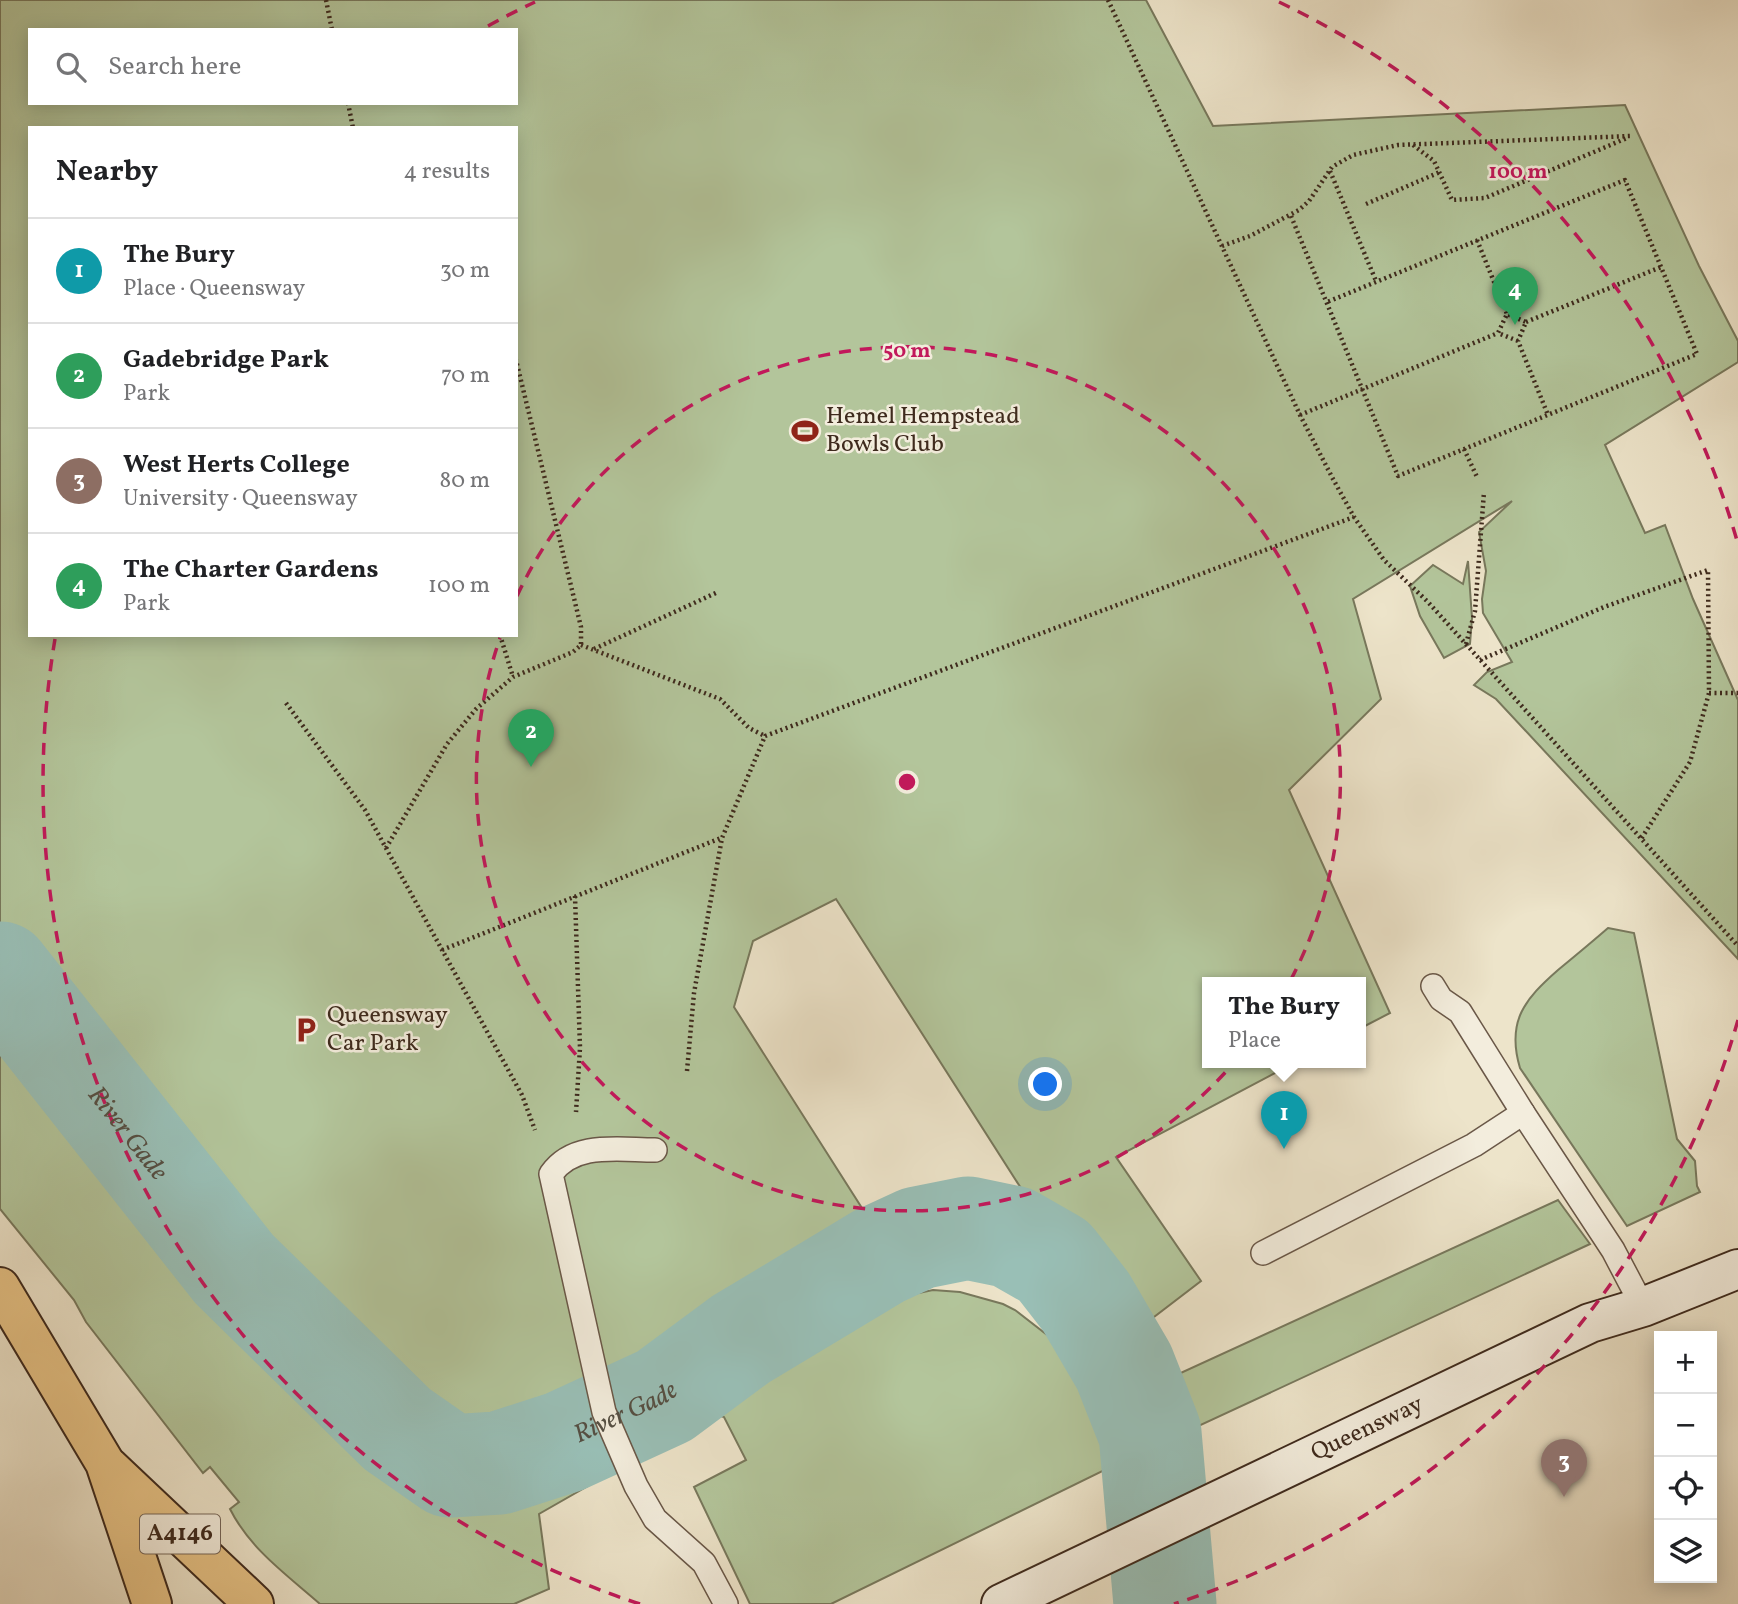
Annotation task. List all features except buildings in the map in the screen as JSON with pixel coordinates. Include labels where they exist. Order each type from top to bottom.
[{"type":"main road","name":"Queensway","points":[[1001,1604],[1590,1323],[1643,1307],[1738,1269]]},
{"type":"main road","name":"A4146","points":[[0,1287],[105,1464],[152,1604]]},
{"type":"main road","name":"A4146","points":[[105,1464],[254,1604]]},
{"type":"lane","points":[[1433,986],[1441,999],[1460,1012],[1523,1114],[1613,1250],[1643,1307]]},
{"type":"lane","points":[[1263,1253],[1474,1146],[1523,1114]]},
{"type":"lane","points":[[655,1150],[590,1149],[574,1153],[559,1162],[551,1174],[604,1412],[635,1486],[655,1518],[704,1563],[726,1604]]},
{"type":"path","points":[[326,0],[332,28]]},
{"type":"path","points":[[1108,0],[1300,415],[1354,517],[1384,560],[1428,602],[1738,946]]},
{"type":"path","points":[[348,105],[353,126]]},
{"type":"path","points":[[1222,246],[1291,216],[1309,201],[1330,170],[1353,155],[1398,145],[1631,136],[1485,198],[1452,200],[1434,161],[1412,145]]},
{"type":"path","points":[[1330,170],[1376,281]]},
{"type":"path","points":[[1366,204],[1440,172]]},
{"type":"path","points":[[1291,216],[1398,477],[1697,354],[1625,180],[1327,302]]},
{"type":"path","points":[[1477,240],[1507,314],[1527,322]]},
{"type":"path","points":[[1518,341],[1527,322],[1661,267]]},
{"type":"path","points":[[1300,415],[1498,333],[1507,314]]},
{"type":"path","points":[[1498,333],[1518,341],[1548,415]]},
{"type":"path","points":[[518,368],[581,627],[582,645]]},
{"type":"path","points":[[1464,449],[1477,477]]},
{"type":"path","points":[[1466,645],[1475,611],[1484,492]]},
{"type":"path","points":[[687,1071],[694,993],[722,838],[765,736],[1354,517]]},
{"type":"path","points":[[1479,660],[1604,607],[1708,569],[1709,693],[1690,762],[1641,839]]},
{"type":"path","points":[[593,649],[718,592]]},
{"type":"path","points":[[501,637],[513,677]]},
{"type":"path","points":[[582,645],[720,699],[749,728],[765,736]]},
{"type":"path","points":[[386,848],[447,744],[476,709],[513,677],[573,652],[582,645]]},
{"type":"path","points":[[1709,693],[1738,693]]},
{"type":"path","points":[[286,703],[365,810],[522,1095],[551,1174]]},
{"type":"path","points":[[442,950],[722,838]]},
{"type":"path","points":[[574,1153],[580,1048],[575,896]]},
{"type":"green space","points":[[0,0],[1146,0],[1213,126],[1625,105],[1699,266],[1738,341],[1738,362],[1605,445],[1645,533],[1665,525],[1693,599],[1738,700],[1738,959],[1496,699],[1474,685],[1487,672],[1512,662],[1483,613],[1486,571],[1479,532],[1512,501],[1353,599],[1381,699],[1289,790],[1390,1013],[1366,1025],[1366,977],[1202,977],[1202,1068],[1285,1068],[1116,1157],[1201,1281],[1120,1343],[836,899],[753,941],[734,1007],[867,1216],[899,1297],[933,1290],[960,1292],[1015,1310],[1060,1345],[1117,1455],[1123,1461],[831,1604],[750,1604],[694,1487],[746,1460],[724,1417],[714,1414],[539,1514],[549,1589],[514,1604],[320,1604],[270,1561],[248,1537],[230,1509],[239,1502],[210,1467],[203,1473],[86,1322],[74,1300],[0,1209]]},
{"type":"green space","points":[[1468,561],[1472,618],[1470,644],[1444,658],[1420,616],[1410,586],[1433,565],[1463,584]]},
{"type":"green space","points":[[1608,928],[1634,933],[1677,1139],[1695,1161],[1700,1192],[1627,1226],[1520,1068],[1515,1037],[1521,1012],[1536,991]]},
{"type":"green space","points":[[1558,1200],[1590,1244],[1164,1442],[1137,1393]]},
{"type":"waterway","name":"River Gade","points":[[0,973],[234,1269],[397,1429],[450,1466],[499,1463],[564,1442],[664,1396],[741,1339],[879,1256],[918,1238],[968,1228],[1012,1237],[1054,1261],[1086,1302],[1124,1367],[1150,1433],[1165,1604]]},
{"type":"place","name":"The Charter Gardens","points":[[1515,325]]},
{"type":"place","name":"Hemel Hempstead Bowls Club","points":[[805,431]]},
{"type":"place","name":"Gadebridge Park","points":[[531,767]]},
{"type":"place","name":"Queensway Car Park","points":[[306,1030]]},
{"type":"place","name":"The Bury","points":[[1284,1149]]},
{"type":"place","name":"West Herts College","points":[[1564,1497]]}]
